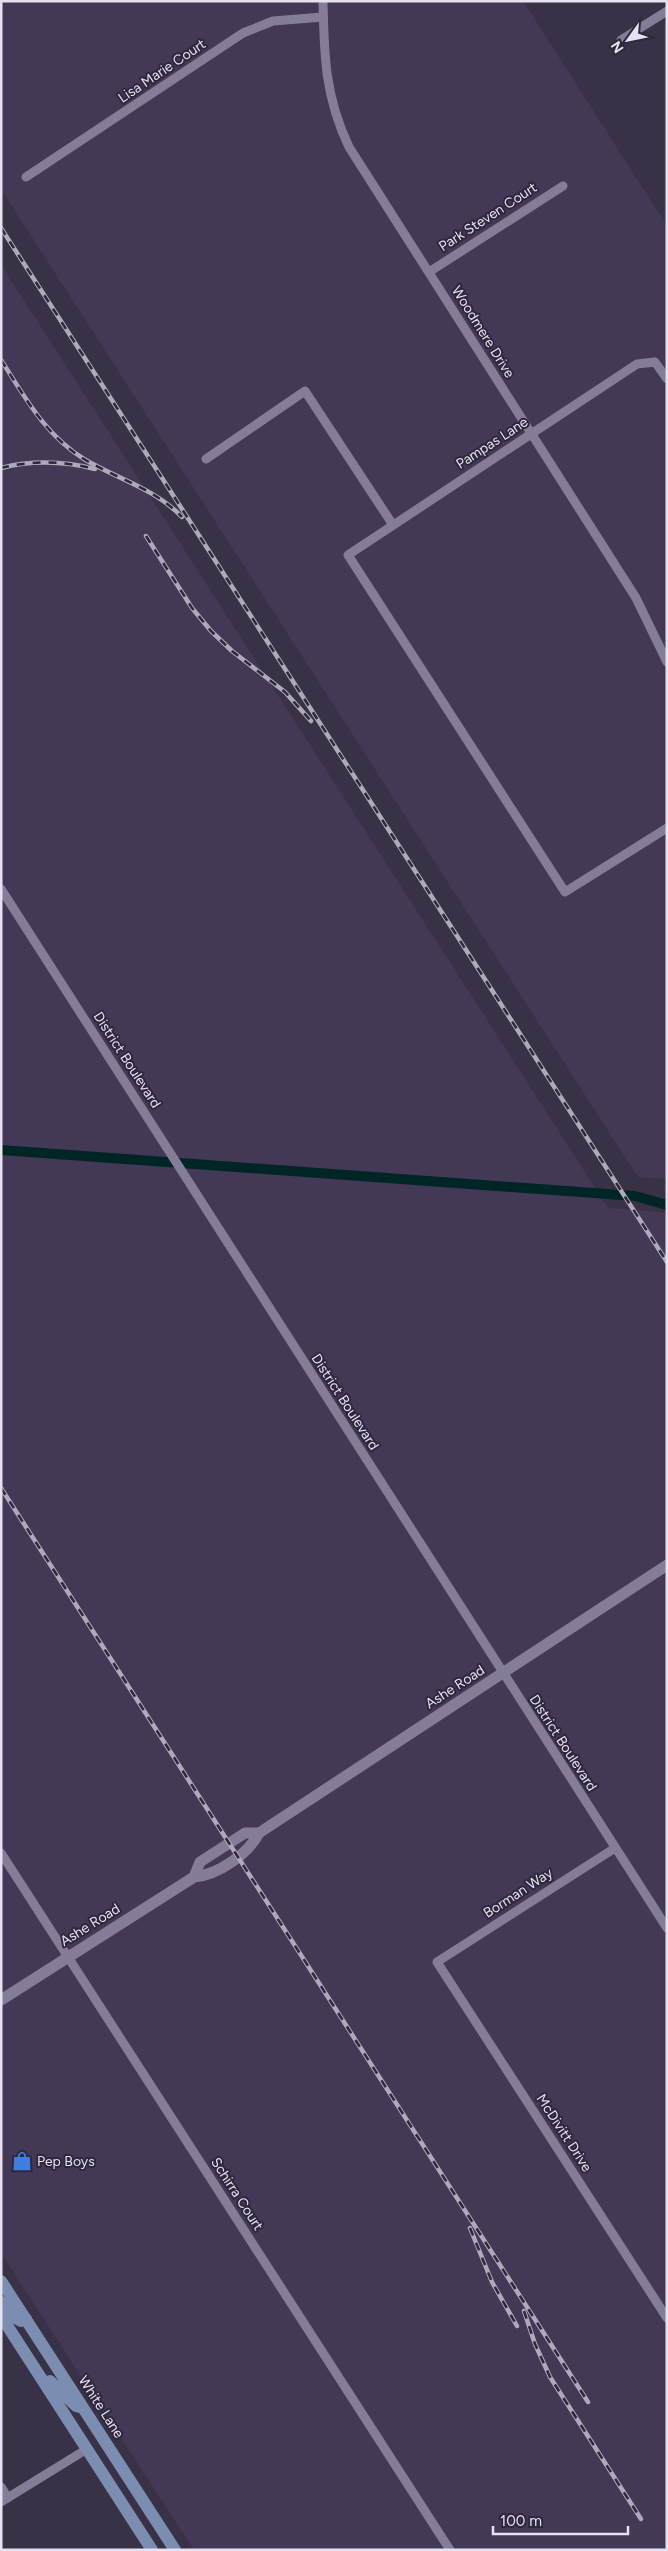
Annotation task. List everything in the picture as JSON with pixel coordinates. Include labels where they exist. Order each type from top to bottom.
[{"type":"main road","name":"White Lane","points":[[1,2280],[175,2550]]},
{"type":"main road","points":[[1,2302],[15,2318],[21,2321],[26,2319]]},
{"type":"main road","points":[[1,2316],[152,2550]]},
{"type":"main road","points":[[33,2366],[76,2406],[82,2406]]},
{"type":"main road","points":[[87,2449],[97,2448],[104,2453],[145,2503]]},
{"type":"street","name":"Woodmere Drive","points":[[323,1],[327,83],[340,128],[356,159],[636,598],[667,662]]},
{"type":"street","points":[[664,1],[667,6]]},
{"type":"street","points":[[621,40],[667,11]]},
{"type":"street","name":"Lisa Marie Court","points":[[26,177],[243,33],[274,21],[323,17]]},
{"type":"street","name":"Park Steven Court","points":[[428,272],[563,186]]},
{"type":"street","name":"Pampas Lane","points":[[667,379],[654,362],[637,364],[348,554],[565,892],[667,828]]},
{"type":"street","points":[[206,458],[305,391],[393,525]]},
{"type":"street","name":"District Boulevard","points":[[1,889],[502,1674],[667,1928]]},
{"type":"street","name":"Ashe Road","points":[[1,2000],[194,1877],[207,1876],[237,1857],[252,1846],[259,1833],[667,1565]]},
{"type":"street","name":"Ashe Road","points":[[194,1877],[200,1862],[245,1833],[259,1833]]},
{"type":"street","name":"Borman Way","points":[[437,1962],[615,1848]]},
{"type":"street","name":"Schirra Court","points":[[1,1853],[450,2550]]},
{"type":"street","name":"McDivitt Drive","points":[[437,1962],[667,2318]]},
{"type":"street","points":[[1,2487],[5,2500],[87,2449]]},
{"type":"shaded area","points":[[1,1],[523,1],[667,226],[667,1179],[638,1177],[1,189]]},
{"type":"shaded area","points":[[1,265],[608,1208],[661,1212],[667,1215],[667,2550],[194,2550],[1,2253]]},
{"type":"waterway","points":[[1,1150],[635,1196],[667,1205]]},
{"type":"railway","points":[[1,228],[667,1262]]},
{"type":"railway","points":[[1,360],[37,414],[58,439],[84,459],[160,499],[182,517]]},
{"type":"railway","points":[[1,468],[48,462],[95,469]]},
{"type":"railway","points":[[146,536],[192,608],[211,631],[232,651],[285,692],[311,721]]},
{"type":"railway","points":[[1,1488],[588,2402]]},
{"type":"railway","points":[[470,2228],[492,2282],[517,2326]]},
{"type":"railway","points":[[524,2311],[535,2344],[550,2377],[641,2519]]},
{"type":"place","name":"Pep Boys","points":[[22,2161]]}]
